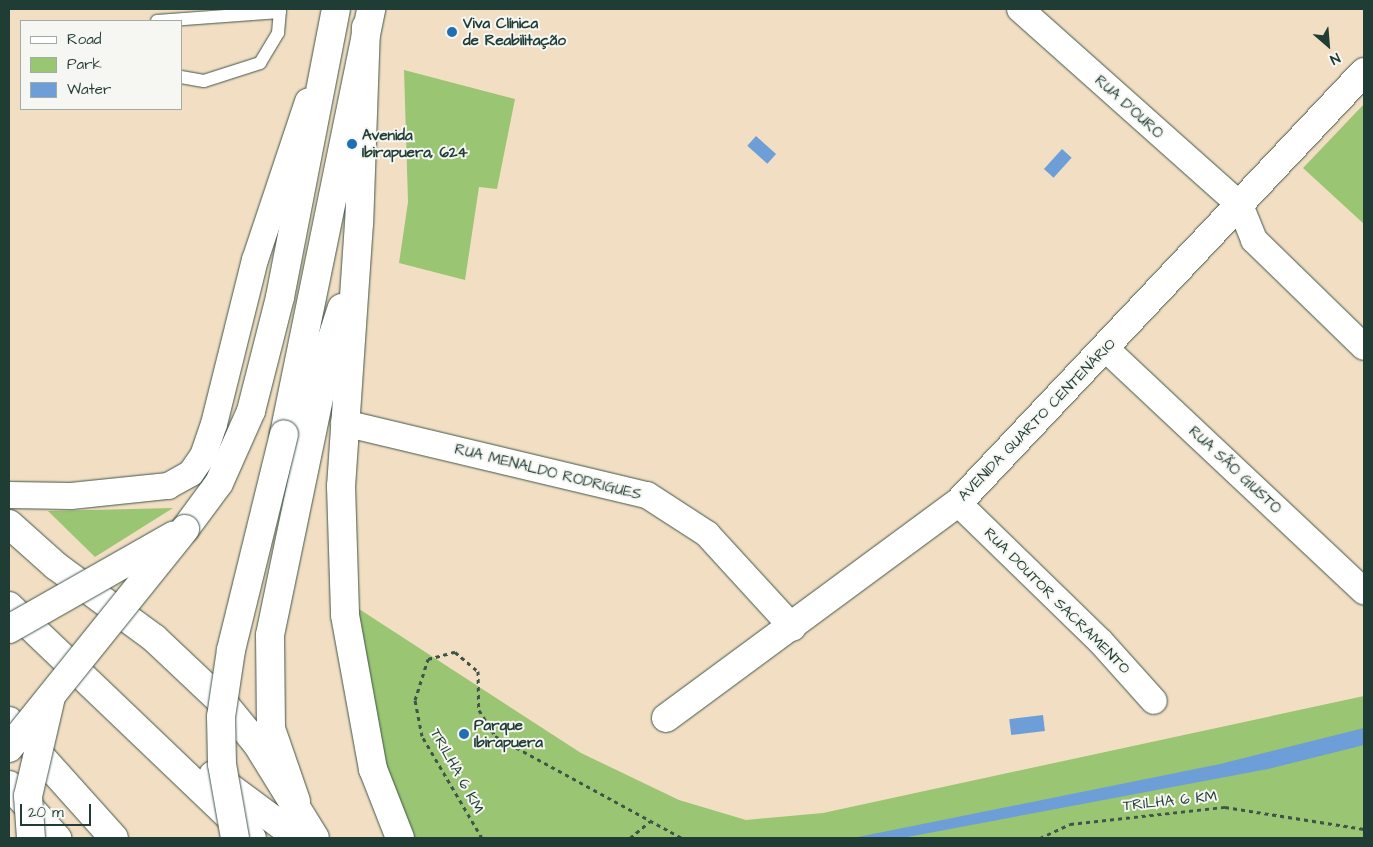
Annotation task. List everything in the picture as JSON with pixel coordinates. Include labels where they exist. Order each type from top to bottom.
[{"type":"main road","points":[[9,748],[185,529],[219,483],[251,411],[280,297],[325,52],[336,9]]},
{"type":"main road","points":[[369,18],[341,486],[345,615],[373,769],[400,838]]},
{"type":"main road","points":[[235,838],[222,764],[221,717],[232,650],[284,434],[369,18]]},
{"type":"main road","name":"AVENIDA QUARTO CENTENÁRIO","points":[[666,718],[793,628],[958,503],[1106,350],[1364,72]]},
{"type":"main road","points":[[297,804],[269,713],[270,635],[330,344],[354,268]]},
{"type":"main road","points":[[9,524],[190,671],[243,724],[297,804],[315,838]]},
{"type":"main road","points":[[9,629],[185,529]]},
{"type":"main road","points":[[9,606],[111,701],[252,838]]},
{"type":"main road","points":[[31,838],[28,796],[51,697]]},
{"type":"main road","points":[[111,701],[298,838]]},
{"type":"main road","points":[[9,721],[56,779],[114,838]]},
{"type":"main road","points":[[17,795],[57,838]]},
{"type":"street","name":"RUA D'OURO","points":[[1020,9],[1240,204]]},
{"type":"street","points":[[9,495],[29,498],[168,486],[186,478],[199,462],[214,424],[255,260],[325,52]]},
{"type":"street","points":[[1240,204],[1254,240],[1364,347]]},
{"type":"street","name":"RUA SÃO GIUSTO","points":[[1106,350],[1364,591]]},
{"type":"street","name":"RUA MENALDO RODRIGUES","points":[[344,424],[647,495],[707,534],[793,628]]},
{"type":"street","name":"RUA DOUTOR SACRAMENTO","points":[[958,503],[1101,642],[1154,701]]},
{"type":"lane","points":[[168,20],[280,10],[278,33],[260,63],[204,81],[182,77]]},
{"type":"path","name":"TRILHA 6 KM","points":[[482,838],[422,736],[415,700],[428,659],[455,652],[478,671],[479,710],[495,736],[682,838]]},
{"type":"path","name":"TRILHA 6 KM","points":[[1040,838],[1070,824],[1225,807],[1364,829]]},
{"type":"path","points":[[630,838],[650,821]]},
{"type":"green space","points":[[404,70],[515,99],[497,189],[479,187],[465,280],[399,263],[408,202]]},
{"type":"green space","points":[[1364,104],[1364,224],[1303,168]]},
{"type":"green space","points":[[173,508],[95,557],[48,511]]},
{"type":"green space","name":"Parque Ibirapuera","points":[[356,607],[581,753],[679,800],[746,820],[823,813],[1364,696],[1364,838],[412,838],[379,757]]},
{"type":"water","points":[[756,136],[776,154],[767,164],[747,146]]},
{"type":"water","points":[[1062,149],[1072,158],[1054,178],[1044,169]]},
{"type":"water","points":[[1043,715],[1045,731],[1011,735],[1009,719]]},
{"type":"water","points":[[1364,728],[1364,745],[1268,769],[902,838],[853,838],[1220,764]]},
{"type":"place","name":"Viva Clínica de Reabilitação","points":[[452,32]]},
{"type":"place","name":"Avenida Ibirapuera, 624","points":[[352,144]]},
{"type":"place","name":"Parque Ibirapuera","points":[[464,734]]}]
